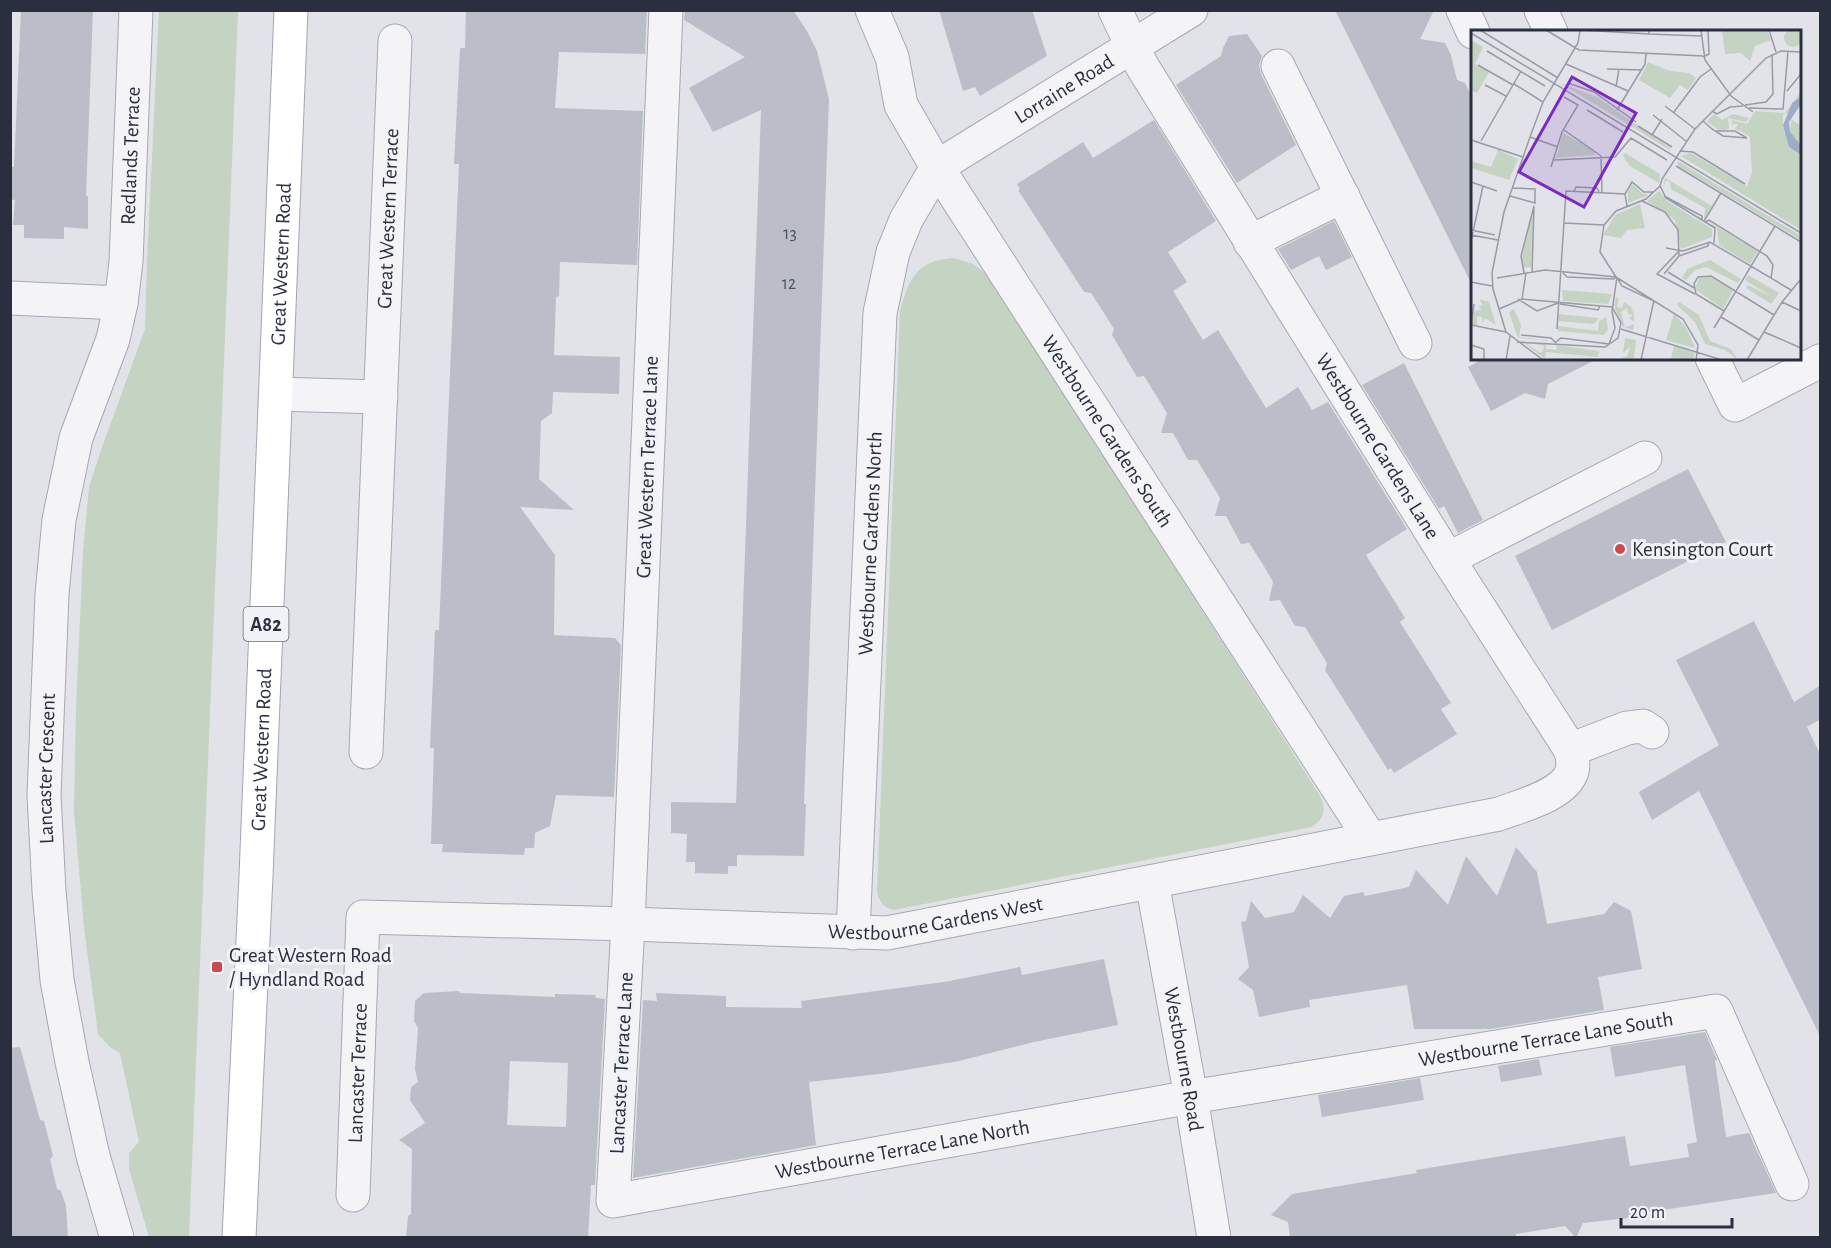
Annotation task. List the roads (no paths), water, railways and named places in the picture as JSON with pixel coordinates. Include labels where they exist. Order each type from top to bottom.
[{"type":"main road","name":"Great Western Road","points":[[238,1238],[256,876],[291,10]]},
{"type":"street","name":"Redlands Terrace","points":[[121,303],[126,262],[136,10]]},
{"type":"street","name":"Great Western Terrace Lane","points":[[628,924],[666,10]]},
{"type":"street","name":"Westbourne Gardens South","points":[[872,10],[892,57],[902,105],[937,167],[1370,838]]},
{"type":"street","name":"Westbourne Gardens Lane","points":[[1115,10],[1142,66],[1250,242],[1570,750]]},
{"type":"street","name":"Lorraine Road","points":[[937,167],[1191,10]]},
{"type":"street","points":[[1463,10],[1472,30]]},
{"type":"street","points":[[1540,10],[1550,30]]},
{"type":"street","name":"Great Western Terrace","points":[[366,752],[395,41]]},
{"type":"street","points":[[1278,66],[1415,344]]},
{"type":"street","name":"Westbourne Gardens North","points":[[853,933],[880,313],[897,241],[906,220],[937,167]]},
{"type":"street","points":[[1250,242],[1343,196]]},
{"type":"street","points":[[10,298],[121,303]]},
{"type":"street","name":"Lancaster Crescent","points":[[117,1238],[93,1156],[57,980],[44,795],[52,594],[59,520],[76,438],[113,339],[121,303]]},
{"type":"street","points":[[1713,360],[1735,405],[1821,361]]},
{"type":"street","points":[[276,394],[381,397]]},
{"type":"street","points":[[1448,559],[1645,458]]},
{"type":"street","points":[[1570,750],[1627,728],[1643,726],[1652,732]]},
{"type":"street","name":"Westbourne Gardens West","points":[[363,917],[887,933],[1499,814],[1549,795],[1561,787],[1572,772],[1572,752],[1570,750]]},
{"type":"street","name":"Westbourne Road","points":[[1152,882],[1214,1238]]},
{"type":"street","name":"Lancaster Terrace","points":[[352,1195],[363,917]]},
{"type":"street","name":"Lancaster Terrace Lane","points":[[613,1201],[628,924]]},
{"type":"street","name":"Westbourne Terrace Lane South","points":[[1191,1097],[1716,1011],[1792,1184]]},
{"type":"street","name":"Westbourne Terrace Lane North","points":[[613,1201],[1191,1097]]},
{"type":"place","name":"Kensington Court","points":[[1620,549]]},
{"type":"place","name":"Great Western Road / Hyndland Road","points":[[217,967]]}]
